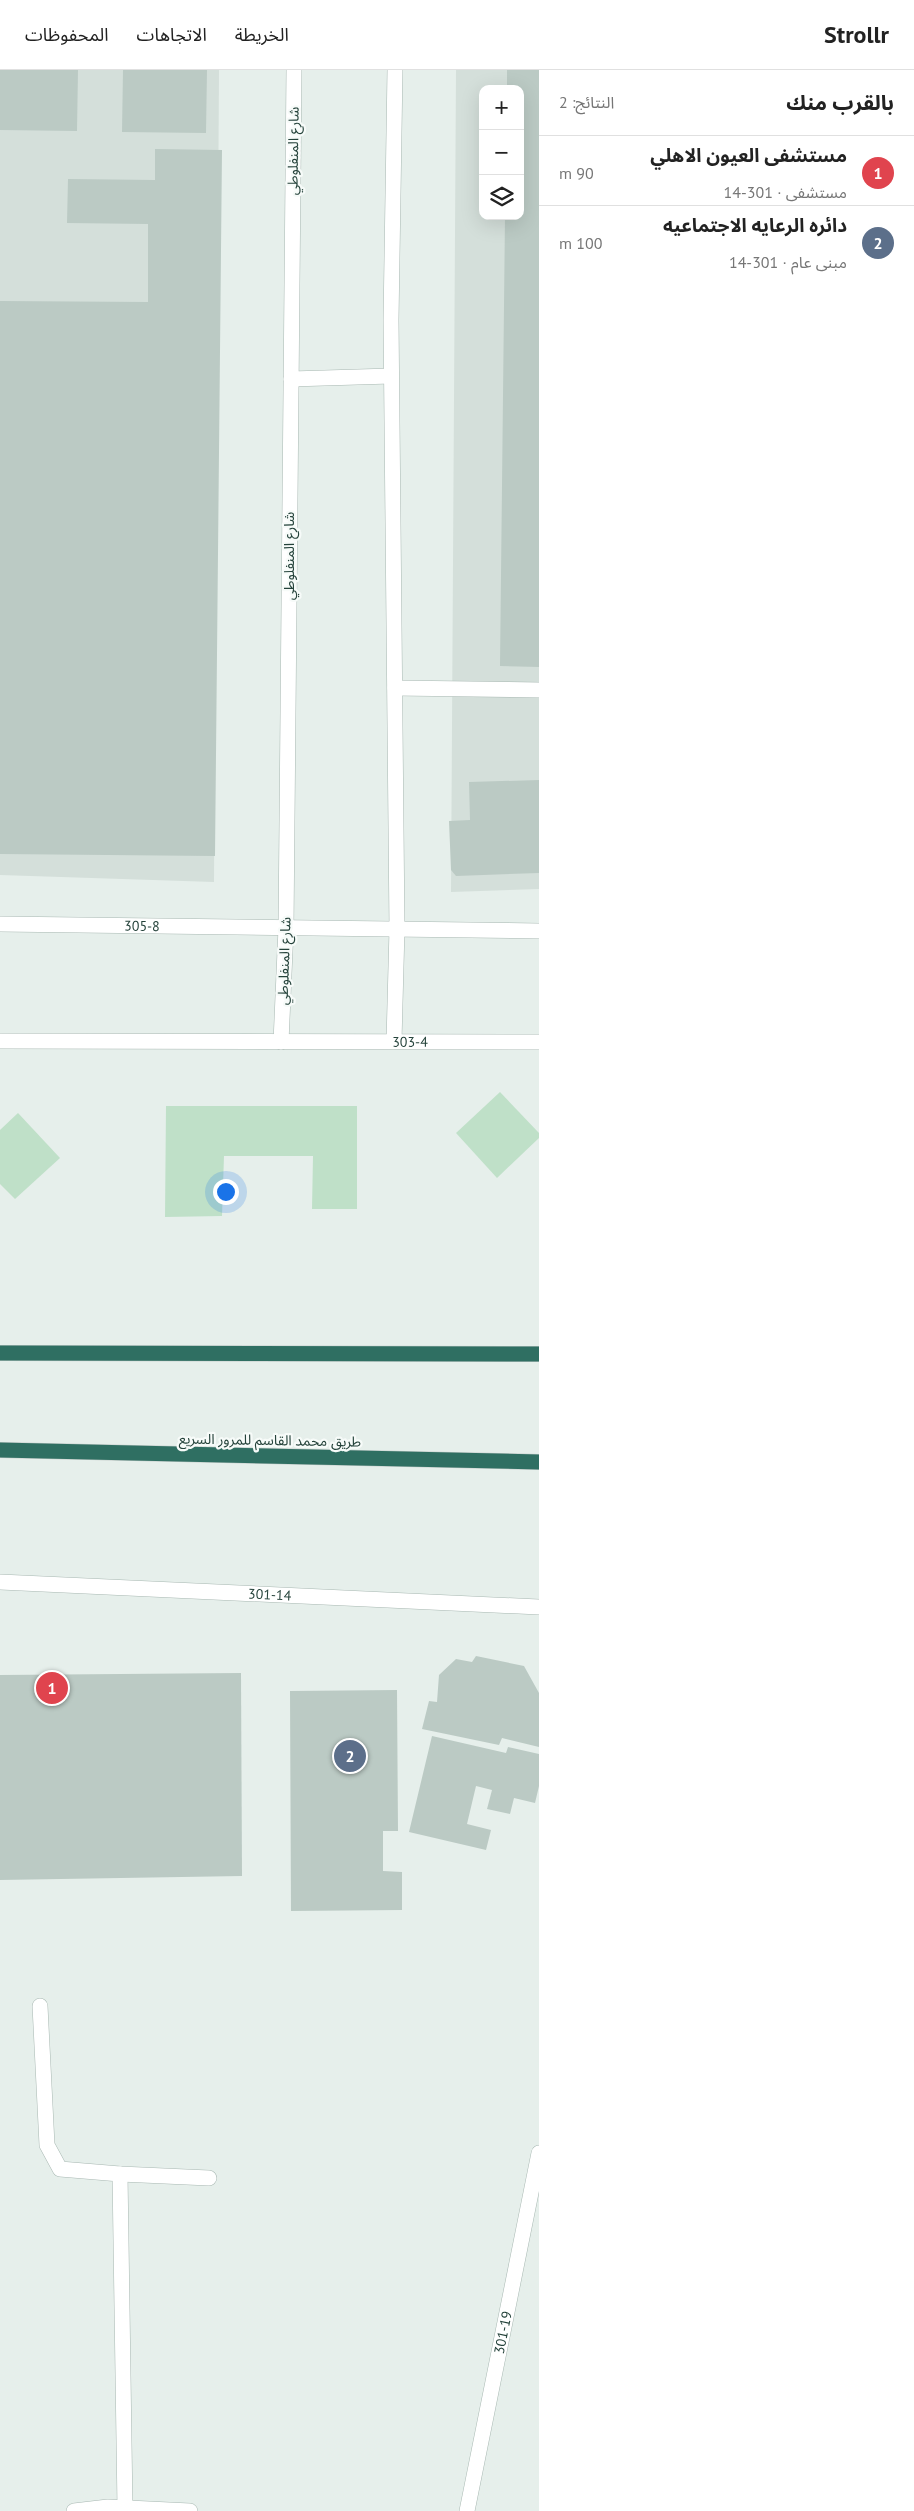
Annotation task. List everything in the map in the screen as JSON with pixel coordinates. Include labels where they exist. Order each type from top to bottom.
[{"type":"highway","points":[[0,1352],[539,1354]]},
{"type":"highway","name":"طريق محمد القاسم للمرور السريع","points":[[0,1450],[539,1462]]},
{"type":"street","name":"شارع المنفلوطي","points":[[281,1042],[286,928],[294,70]]},
{"type":"street","points":[[394,1041],[397,929],[391,376],[395,70]]},
{"type":"street","points":[[291,379],[391,376]]},
{"type":"street","points":[[394,688],[539,690]]},
{"type":"street","name":"305-8","points":[[0,924],[286,928]]},
{"type":"street","points":[[286,928],[539,931]]},
{"type":"street","points":[[0,1042],[281,1042]]},
{"type":"street","name":"303-4","points":[[281,1042],[539,1042]]},
{"type":"street","name":"301-14","points":[[0,1582],[539,1607]]},
{"type":"street","points":[[40,2006],[47,2145],[52,2158],[60,2169],[209,2178]]},
{"type":"street","name":"301-19","points":[[467,2511],[534,2202],[539,2153]]},
{"type":"street","points":[[120,2174],[125,2508]]},
{"type":"street","points":[[74,2511],[108,2507],[190,2511]]},
{"type":"shaded area","points":[[0,70],[219,70],[214,882],[0,875]]},
{"type":"shaded area","points":[[456,70],[539,70],[539,889],[451,892]]},
{"type":"green space","points":[[500,1092],[539,1133],[539,1138],[497,1178],[456,1133]]},
{"type":"green space","points":[[166,1106],[357,1106],[357,1209],[312,1209],[313,1156],[224,1156],[222,1216],[165,1217]]},
{"type":"green space","points":[[18,1113],[60,1158],[15,1199],[0,1184],[0,1130]]},
{"type":"building","points":[[0,70],[78,70],[77,131],[0,130]]},
{"type":"building","points":[[123,70],[207,70],[206,133],[122,132]]},
{"type":"building","points":[[507,70],[539,70],[539,667],[500,666],[505,220],[524,220],[524,85],[507,85]]},
{"type":"building","points":[[155,149],[222,150],[215,856],[0,854],[0,301],[148,302],[148,224],[67,223],[68,179],[155,180]]},
{"type":"building","points":[[539,780],[539,873],[456,876],[451,870],[449,821],[470,820],[469,782]]},
{"type":"building","points":[[476,1656],[524,1666],[539,1693],[539,1747],[502,1738],[499,1745],[422,1729],[429,1701],[437,1702],[439,1675],[456,1659],[472,1662]]},
{"type":"building","points":[[241,1673],[242,1876],[0,1880],[0,1675]]},
{"type":"building","points":[[397,1690],[398,1831],[383,1831],[383,1871],[402,1872],[402,1910],[291,1911],[290,1691]]},
{"type":"building","points":[[432,1736],[506,1753],[508,1747],[539,1754],[539,1786],[535,1803],[514,1798],[510,1814],[487,1809],[492,1790],[476,1786],[467,1824],[491,1830],[486,1850],[409,1832]]},
{"type":"place","name":"مستشفى العيون الاهلي","points":[[52,1688]]},
{"type":"place","name":"دائره الرعايه الاجتماعيه","points":[[350,1756]]}]
